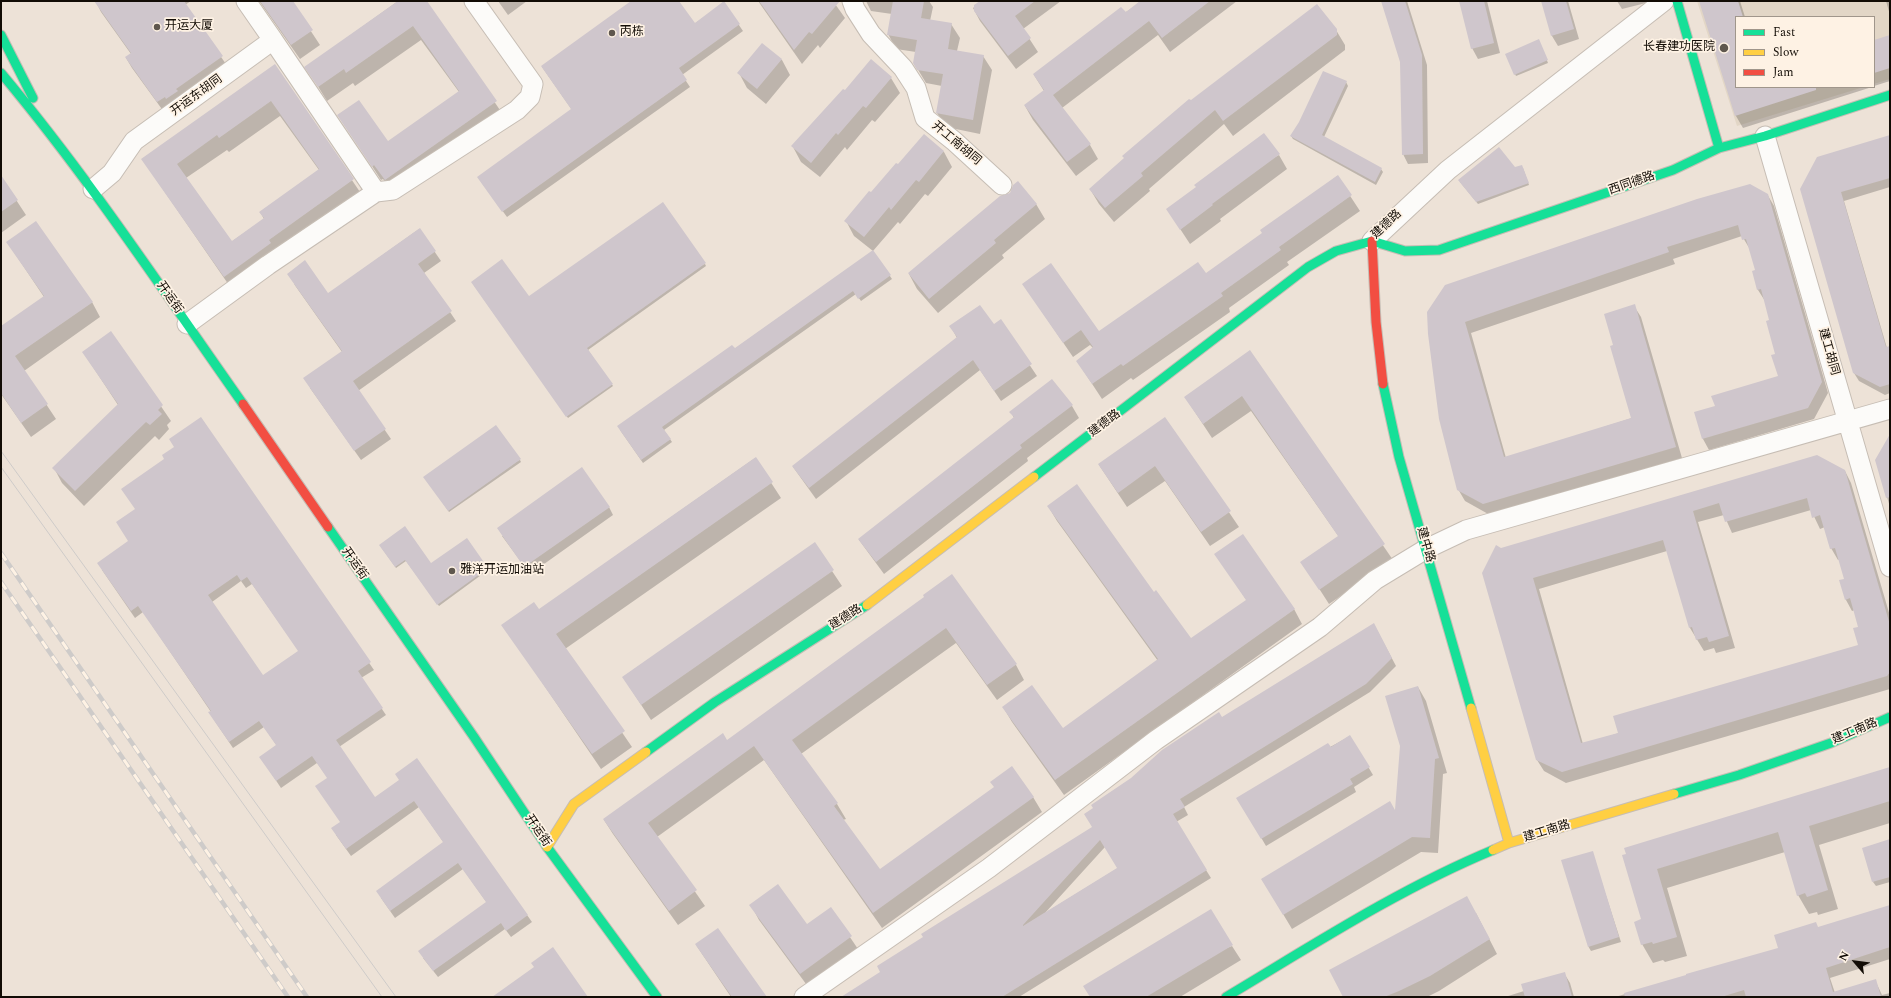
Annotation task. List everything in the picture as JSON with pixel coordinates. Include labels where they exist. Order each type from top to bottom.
[{"type":"street","points":[[246,1],[376,192]]},
{"type":"street","points":[[187,324],[268,265],[376,192],[393,190],[517,110],[530,97],[533,84],[474,1]]},
{"type":"street","name":"开工南胡同","points":[[852,1],[855,9],[871,34],[903,68],[916,88],[925,118],[954,140],[1002,185]]},
{"type":"street","name":"建德路","points":[[547,847],[574,804],[715,702],[873,601],[1308,267],[1336,251],[1372,241],[1448,170],[1664,1]]},
{"type":"street","points":[[1677,1],[1720,148]]},
{"type":"street","name":"开运街","points":[[1,35],[50,132]]},
{"type":"street","name":"开运东胡同","points":[[93,189],[112,173],[134,141],[273,40]]},
{"type":"street","name":"开运街","points":[[1,73],[50,132],[93,189],[474,737],[547,847],[657,997]]},
{"type":"street","name":"西同德路","points":[[1372,241],[1397,251],[1419,252],[1440,250],[1673,170],[1720,148],[1765,136],[1890,95]]},
{"type":"street","name":"建工胡同","points":[[1765,136],[1890,567]]},
{"type":"street","name":"建中路","points":[[1372,241],[1376,322],[1384,394],[1399,457],[1509,844]]},
{"type":"street","points":[[804,997],[989,868],[1156,740],[1320,627],[1375,580],[1426,549],[1466,530],[1890,409]]},
{"type":"street","name":"建工南路","points":[[1226,997],[1376,908],[1457,865],[1509,844],[1739,775],[1831,743],[1890,717]]},
{"type":"shaded area","name":"长春建功医院","points":[[1697,1],[1890,1],[1890,79],[1875,84],[1875,16],[1735,16],[1735,88],[1861,88],[1737,126]]},
{"type":"building","name":"开运大厦","points":[[94,1],[184,1],[223,56],[176,89],[178,91],[166,99],[165,97],[157,102],[125,57],[131,53]]},
{"type":"building","points":[[260,1],[293,1],[313,30],[291,45]]},
{"type":"building","points":[[398,1],[427,1],[497,101],[385,180],[374,165],[372,167],[337,115],[359,100],[388,141],[459,91],[413,26],[346,73],[344,69],[318,87],[304,67]]},
{"type":"building","points":[[631,1],[679,1],[695,23],[724,1],[740,24],[679,68],[687,80],[502,212],[477,177],[571,109],[541,66]]},
{"type":"building","points":[[759,1],[840,1],[812,34],[809,32],[794,50]]},
{"type":"building","points":[[893,1],[924,1],[921,18],[952,23],[948,49],[984,55],[973,120],[936,113],[943,74],[917,70],[913,63],[917,40],[887,35]]},
{"type":"building","points":[[980,1],[1035,1],[1015,16],[1031,38],[1008,56],[974,11],[974,5]]},
{"type":"building","points":[[1140,1],[1210,1],[1162,38],[1149,21],[1053,95],[1091,144],[1067,162],[1024,105],[1044,90],[1033,74],[1121,7],[1126,12]]},
{"type":"building","points":[[1381,1],[1405,1],[1422,55],[1423,154],[1402,155],[1400,62]]},
{"type":"building","points":[[1459,1],[1484,1],[1494,43],[1471,49]]},
{"type":"building","points":[[1541,1],[1566,1],[1574,29],[1551,36]]},
{"type":"building","points":[[1699,1],[1738,1],[1743,16],[1735,16],[1735,88],[1816,88],[1816,90],[1735,116]]},
{"type":"building","points":[[1317,4],[1337,29],[1337,35],[1223,121],[1215,110],[1141,173],[1143,176],[1105,208],[1089,189],[1124,158],[1122,156],[1189,99],[1191,100]]},
{"type":"building","points":[[1890,35],[1890,68],[1875,73],[1875,40]]},
{"type":"building","points":[[1539,39],[1548,60],[1514,75],[1505,54]]},
{"type":"building","points":[[762,43],[782,59],[757,89],[737,73]]},
{"type":"building","points":[[871,59],[892,77],[866,108],[863,106],[838,135],[836,133],[811,163],[791,146],[843,89],[845,90]]},
{"type":"building","points":[[275,64],[354,179],[269,240],[271,243],[224,277],[141,159]],"holes":[[[271,101],[319,169],[259,212],[264,218],[232,241],[177,164],[217,135],[219,138]]]},
{"type":"building","points":[[1323,71],[1347,81],[1322,135],[1382,168],[1375,182],[1290,136],[1299,122]]},
{"type":"building","points":[[1264,133],[1280,154],[1212,204],[1213,205],[1180,230],[1166,209],[1196,187],[1194,185]]},
{"type":"building","points":[[924,134],[944,151],[919,182],[916,180],[891,210],[889,207],[864,237],[844,221],[869,191],[871,192]]},
{"type":"building","points":[[1890,135],[1890,178],[1841,192],[1886,347],[1890,346],[1890,384],[1880,387],[1853,373],[1800,189],[1817,157]]},
{"type":"building","points":[[1499,147],[1515,167],[1522,165],[1529,183],[1476,202],[1458,180]]},
{"type":"building","points":[[1,175],[18,200],[1,212]]},
{"type":"building","points":[[1338,175],[1352,195],[1279,247],[1281,250],[1221,293],[1223,296],[1123,366],[1121,364],[1092,384],[1076,361],[1093,347],[1081,330],[1063,343],[1022,284],[1051,263],[1099,331],[1198,262],[1206,273],[1262,233],[1260,230]]},
{"type":"building","points":[[1018,181],[1037,204],[994,240],[996,243],[929,299],[908,273],[1000,196],[1010,193],[1013,185]]},
{"type":"building","points":[[1750,184],[1768,194],[1822,382],[1808,408],[1702,439],[1694,412],[1715,406],[1711,396],[1778,376],[1771,355],[1775,354],[1766,321],[1769,320],[1761,289],[1757,290],[1752,271],[1755,270],[1746,239],[1742,240],[1738,225],[1667,247],[1669,252],[1465,322],[1504,457],[1631,418],[1610,346],[1613,345],[1604,314],[1635,304],[1676,447],[1483,504],[1457,490],[1439,419],[1428,334],[1427,312],[1445,285],[1697,199]]},
{"type":"building","points":[[663,202],[706,263],[587,348],[613,384],[566,417],[471,282],[502,259],[529,296]]},
{"type":"building","points":[[36,221],[93,302],[15,356],[48,404],[21,423],[1,393],[1,326],[44,296],[6,242]]},
{"type":"building","points":[[420,228],[436,251],[418,264],[452,311],[353,381],[386,429],[354,451],[303,378],[342,351],[287,274],[305,260],[328,293]]},
{"type":"building","points":[[873,250],[891,275],[858,299],[853,291],[662,427],[671,439],[641,460],[617,426],[732,345],[735,348]]},
{"type":"building","points":[[980,305],[994,324],[1001,319],[1032,364],[994,391],[973,360],[809,488],[792,466],[957,337],[949,326]]},
{"type":"building","points":[[111,331],[163,405],[158,410],[162,414],[150,425],[146,422],[75,491],[52,468],[118,404],[82,352]]},
{"type":"building","points":[[1250,350],[1385,544],[1319,590],[1300,562],[1338,536],[1242,396],[1203,424],[1184,397]]},
{"type":"building","points":[[1052,379],[1073,405],[1020,445],[1022,448],[876,562],[858,539],[1014,417],[1009,412]]},
{"type":"building","points":[[201,417],[371,662],[358,671],[383,708],[336,740],[375,797],[399,780],[395,774],[417,758],[528,915],[506,931],[501,923],[433,971],[418,951],[486,902],[458,863],[390,911],[376,891],[443,842],[414,801],[346,849],[331,828],[340,822],[315,786],[327,778],[312,756],[276,781],[259,757],[276,745],[259,721],[229,742],[208,712],[211,711],[138,606],[131,611],[97,563],[128,541],[116,522],[135,509],[121,489],[164,459],[162,455],[174,447],[169,439]],"holes":[[[237,575],[241,581],[247,577],[298,651],[263,675],[208,595]]]},
{"type":"building","points":[[1165,417],[1231,511],[1201,532],[1155,466],[1118,493],[1098,464]]},
{"type":"building","points":[[496,425],[521,459],[448,511],[423,477]]},
{"type":"building","points":[[1890,434],[1890,497],[1886,498],[1875,460]]},
{"type":"building","points":[[1817,455],[1845,470],[1890,625],[1890,672],[1887,676],[1562,772],[1536,760],[1482,573],[1496,545],[1501,548]],"holes":[[[1807,498],[1812,518],[1820,515],[1830,549],[1835,548],[1844,579],[1839,580],[1845,600],[1850,598],[1858,627],[1853,628],[1858,645],[1613,716],[1618,733],[1581,743],[1533,578],[1663,540],[1689,628],[1692,627],[1696,640],[1707,637],[1709,642],[1729,636],[1693,511],[1719,503],[1725,522]]]},
{"type":"building","points":[[756,457],[773,482],[556,634],[625,731],[592,754],[501,625],[534,602],[539,609]]},
{"type":"building","points":[[582,467],[610,507],[524,567],[497,528]]},
{"type":"building","points":[[1077,484],[1154,592],[1156,590],[1191,638],[1246,600],[1214,554],[1243,534],[1295,609],[1055,780],[1002,707],[1032,685],[1063,728],[1158,659],[1047,506]]},
{"type":"building","name":"雅洋开运加油站","points":[[405,526],[431,563],[467,538],[488,568],[437,605],[405,560],[395,567],[379,545]]},
{"type":"building","points":[[815,542],[834,570],[641,705],[622,677]]},
{"type":"building","points":[[952,574],[1017,664],[987,685],[946,628],[792,740],[838,803],[834,806],[880,869],[994,787],[990,782],[1012,766],[1034,797],[873,913],[754,746],[648,823],[697,890],[669,911],[603,819],[723,733],[727,740],[924,597],[923,595]]},
{"type":"building","points":[[1374,623],[1392,658],[1366,684],[1180,799],[1185,807],[1173,814],[1207,870],[1002,997],[841,997],[880,972],[877,966],[923,937],[921,934],[1092,827],[1084,814],[1093,808],[1091,805],[1131,778],[1162,750],[1219,712],[1222,717]],"holes":[[[1100,840],[1117,868],[1023,926]]]},
{"type":"building","points":[[1418,686],[1439,758],[1435,759],[1430,838],[1412,837],[1283,915],[1261,879],[1390,801],[1395,810],[1400,746],[1385,696]]},
{"type":"building","points":[[1350,735],[1370,767],[1350,779],[1353,784],[1261,839],[1236,798],[1328,743],[1331,747]]},
{"type":"building","points":[[1890,767],[1890,801],[1809,826],[1828,890],[1807,897],[1805,893],[1797,896],[1778,832],[1657,869],[1677,937],[1653,944],[1652,942],[1641,945],[1634,922],[1641,919],[1622,855],[1626,854],[1624,848]]},
{"type":"building","points":[[1890,839],[1890,877],[1872,882],[1862,848]]},
{"type":"building","points":[[1593,851],[1619,937],[1588,947],[1561,860]]},
{"type":"building","points":[[778,884],[807,924],[831,907],[852,936],[800,974],[749,905]]},
{"type":"building","points":[[1467,896],[1490,939],[1430,976],[1384,997],[1343,997],[1329,970]]},
{"type":"building","points":[[1890,905],[1890,947],[1826,968],[1833,992],[1876,979],[1881,997],[1746,997],[1744,990],[1721,997],[1625,997],[1624,993],[1778,948],[1774,935],[1816,922],[1818,927]]},
{"type":"building","points":[[1211,909],[1233,945],[1146,997],[1090,997],[1083,986]]},
{"type":"building","points":[[718,928],[767,997],[732,997],[695,944]]},
{"type":"building","points":[[553,947],[588,997],[492,997],[534,967],[531,963]]},
{"type":"building","points":[[1565,972],[1572,997],[1525,997],[1521,984]]},
{"type":"tram line","points":[[1,451],[396,997]]},
{"type":"tram line","points":[[1,467],[382,997]]},
{"type":"railway","points":[[1,553],[307,997]]},
{"type":"railway","points":[[1,582],[288,997]]},
{"type":"traffic: fast","points":[[1677,1],[1719,148]]},
{"type":"traffic: fast","points":[[1,35],[33,98]]},
{"type":"traffic: fast","points":[[1,73],[65,153],[95,194],[243,404]]},
{"type":"traffic: fast","points":[[1372,241],[1405,251],[1439,250],[1673,170],[1719,148],[1765,136],[1890,95]]},
{"type":"traffic: fast","points":[[1034,477],[1308,267],[1336,251],[1372,241]]},
{"type":"traffic: fast","points":[[1383,384],[1399,457],[1471,708]]},
{"type":"traffic: fast","points":[[328,527],[474,737],[547,847],[657,997]]},
{"type":"traffic: fast","points":[[646,752],[715,702],[867,605]]},
{"type":"traffic: fast","points":[[1674,794],[1739,775],[1831,743],[1890,717]]},
{"type":"traffic: fast","points":[[1226,997],[1390,900],[1458,865],[1493,850]]},
{"type":"traffic: slow","points":[[867,605],[1034,477]]},
{"type":"traffic: slow","points":[[1471,708],[1509,843]]},
{"type":"traffic: slow","points":[[547,847],[574,804],[646,752]]},
{"type":"traffic: slow","points":[[1493,850],[1509,843],[1674,794]]},
{"type":"traffic: jam","points":[[1372,241],[1376,322],[1383,384]]},
{"type":"traffic: jam","points":[[243,404],[328,527]]},
{"type":"place","name":"开运大厦","points":[[157,27]]},
{"type":"place","name":"丙栋","points":[[612,33]]},
{"type":"place","name":"长春建功医院","points":[[1724,48]]},
{"type":"place","name":"雅洋开运加油站","points":[[452,571]]}]
